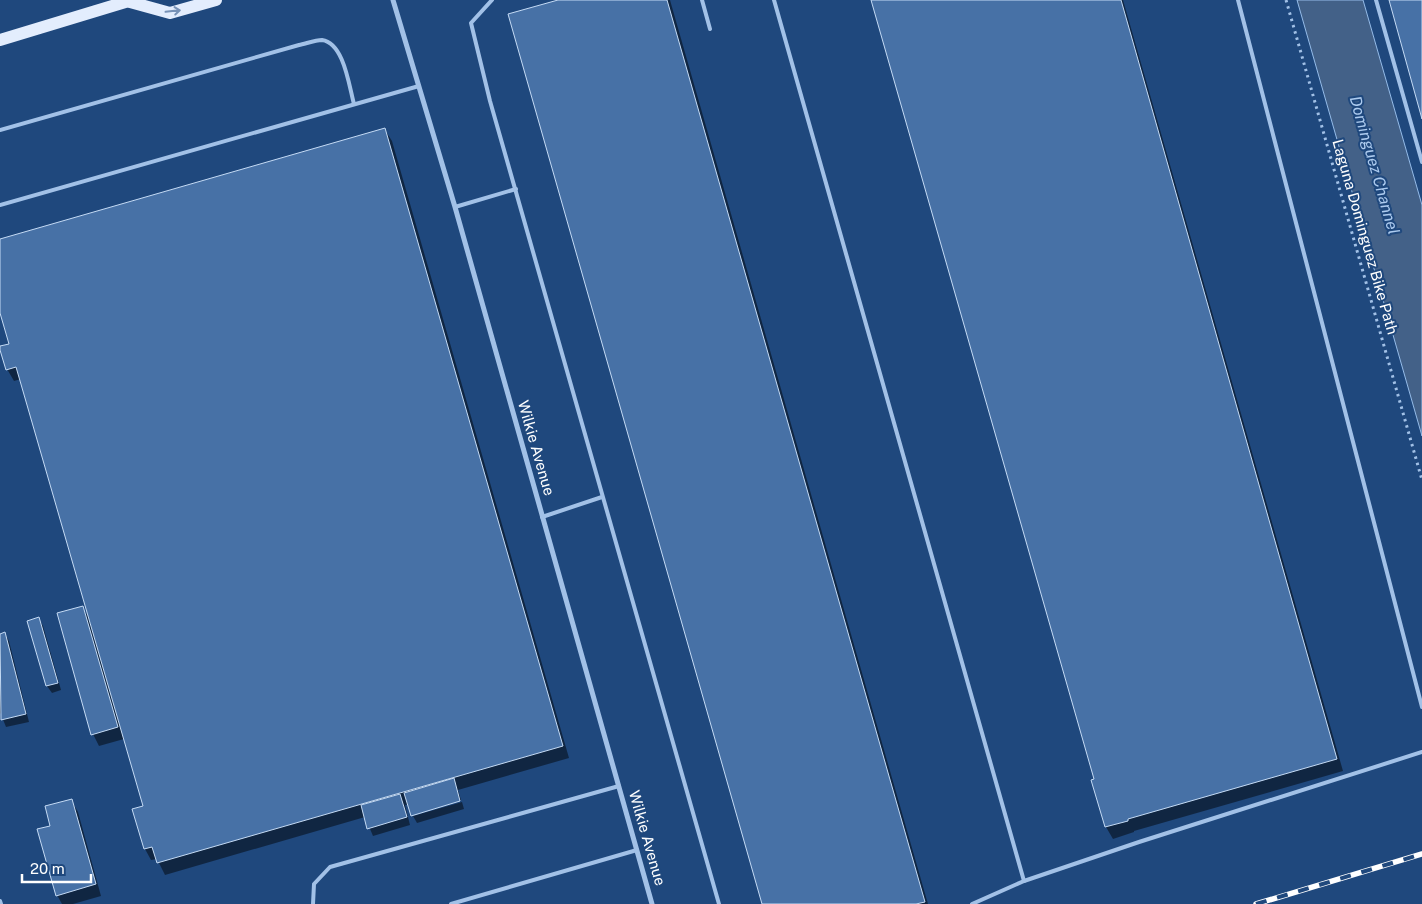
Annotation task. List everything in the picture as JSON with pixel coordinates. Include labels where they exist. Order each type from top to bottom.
[{"type":"main road","points":[[0,40],[131,1],[170,13],[216,0]]},
{"type":"street","name":"Wilkie Avenue","points":[[393,0],[455,207],[652,904]]},
{"type":"lane","points":[[492,0],[471,23],[602,497],[719,904]]},
{"type":"lane","points":[[702,0],[710,29]]},
{"type":"lane","points":[[774,0],[1024,880]]},
{"type":"lane","points":[[1238,0],[1422,707]]},
{"type":"lane","points":[[1376,0],[1422,162]]},
{"type":"lane","points":[[0,130],[322,40],[334,47],[341,57],[354,104]]},
{"type":"lane","points":[[0,205],[419,86]]},
{"type":"lane","points":[[455,207],[516,189]]},
{"type":"lane","points":[[542,517],[602,497]]},
{"type":"lane","points":[[972,904],[1024,880],[1422,752]]},
{"type":"lane","points":[[313,904],[314,884],[330,867],[619,786]]},
{"type":"lane","points":[[451,904],[637,850]]},
{"type":"path","name":"Laguna Dominguez Bike Path","points":[[1286,0],[1422,480]]},
{"type":"water","name":"Dominguez Channel","points":[[1297,0],[1363,0],[1422,205],[1422,436]]},
{"type":"building","points":[[558,0],[667,0],[925,902],[916,904],[762,904],[508,14]]},
{"type":"building","points":[[871,0],[1121,0],[1337,759],[1105,827],[1091,780],[1094,779]]},
{"type":"building","points":[[1389,0],[1422,0],[1422,119]]},
{"type":"building","points":[[385,128],[563,746],[157,863],[152,847],[144,849],[132,809],[143,806],[16,367],[6,370],[0,350],[0,346],[9,344],[0,313],[0,239]]},
{"type":"building","points":[[83,606],[118,727],[91,735],[57,613]]},
{"type":"building","points":[[39,617],[58,683],[46,686],[27,621]]},
{"type":"building","points":[[5,632],[26,714],[1,720],[0,634]]},
{"type":"building","points":[[454,778],[460,801],[411,816],[404,793]]},
{"type":"building","points":[[400,794],[407,817],[367,829],[361,805]]},
{"type":"building","points":[[72,799],[96,884],[56,896],[37,829],[50,826],[45,806]]},
{"type":"railway","points":[[1256,904],[1422,854]]}]
